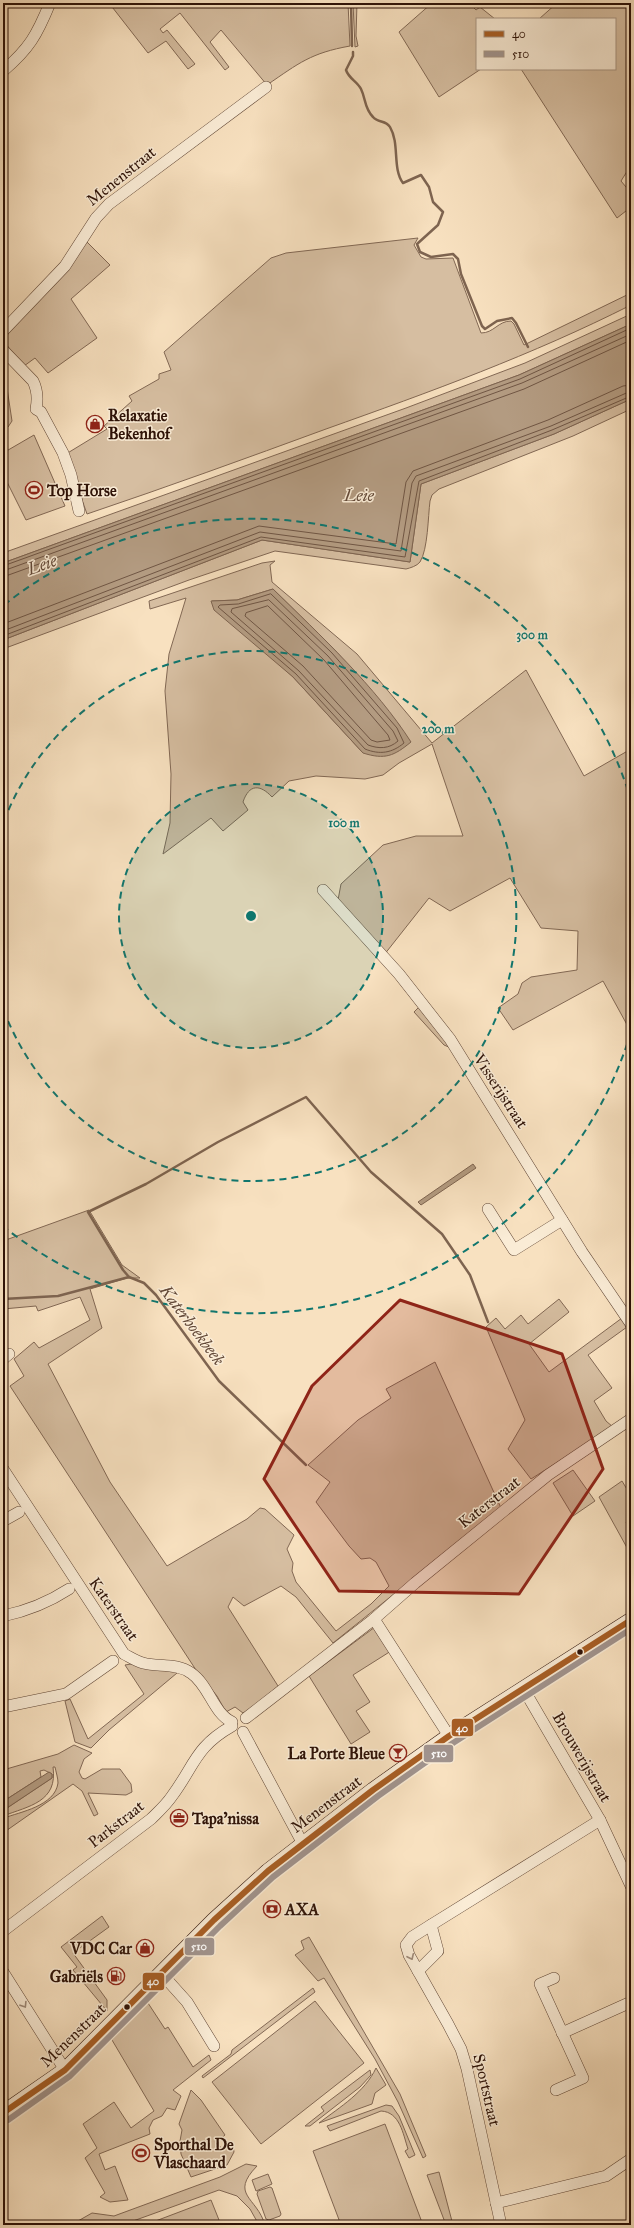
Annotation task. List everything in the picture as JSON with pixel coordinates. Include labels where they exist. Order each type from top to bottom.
[{"type":"main road","name":"Menenstraat","points":[[3,2113],[65,2070],[214,1920],[268,1872],[303,1844],[449,1736],[631,1620]]},
{"type":"street","points":[[3,71],[24,52],[34,38],[50,3]]},
{"type":"street","name":"Menenstraat","points":[[3,331],[65,266],[96,218],[109,204],[266,88]]},
{"type":"street","points":[[3,350],[33,381],[36,388],[38,401],[36,409],[41,412],[63,453],[71,475],[79,510]]},
{"type":"street","name":"Visserijstraat","points":[[324,890],[399,974],[450,1039],[602,1284],[631,1324]]},
{"type":"street","points":[[488,1209],[514,1250],[562,1220]]},
{"type":"street","name":"Katerstraat","points":[[246,1718],[374,1619],[415,1583],[548,1475],[631,1419]]},
{"type":"street","name":"Katerstraat","points":[[3,1469],[124,1654],[144,1663],[177,1667],[192,1674],[203,1685],[226,1719],[232,1724]]},
{"type":"street","points":[[3,1521],[19,1512]]},
{"type":"street","points":[[3,1616],[26,1612],[39,1604],[51,1600],[69,1589]]},
{"type":"street","points":[[374,1619],[449,1736]]},
{"type":"street","points":[[3,1707],[66,1694],[113,1661]]},
{"type":"street","name":"Brouwerijstraat","points":[[523,1688],[600,1820],[631,1886]]},
{"type":"street","points":[[239,1716],[246,1718],[248,1726],[243,1732],[238,1732],[232,1724],[239,1716]]},
{"type":"street","name":"Parkstraat","points":[[3,1931],[151,1819],[172,1797],[200,1751],[214,1736],[232,1724]]},
{"type":"street","points":[[243,1732],[303,1844]]},
{"type":"street","name":"Sportstraat","points":[[501,2225],[467,2068],[461,2049],[418,1971],[406,1945],[412,1938],[431,1925],[600,1820]]},
{"type":"street","points":[[418,1971],[438,1951],[431,1925]]},
{"type":"street","points":[[3,1972],[65,2070]]},
{"type":"street","points":[[161,1973],[187,2002],[214,2046]]},
{"type":"street","points":[[554,1978],[540,1984],[583,2078],[556,2090]]},
{"type":"street","points":[[562,2034],[631,2002]]},
{"type":"street","points":[[496,2202],[606,2176],[631,2159]]},
{"type":"highlighted area","points":[[400,1300],[562,1354],[603,1469],[519,1594],[339,1591],[264,1479],[312,1386]]},
{"type":"shaded area","points":[[109,3],[348,3],[350,46],[325,52],[306,60],[267,85],[221,30],[210,42],[229,67],[225,70],[180,13],[160,29],[163,33],[167,30],[195,64],[188,69],[166,41],[148,53]]},
{"type":"shaded area","points":[[353,3],[357,3],[356,36],[358,46],[355,47]]},
{"type":"shaded area","points":[[432,3],[469,3],[476,10],[480,7],[494,18],[476,18],[476,70],[480,70],[439,97],[399,32]]},
{"type":"shaded area","points":[[557,3],[631,3],[631,165],[621,181],[631,193],[631,207],[617,218],[522,70],[616,70],[616,18],[540,18]]},
{"type":"shaded area","points":[[418,238],[414,245],[421,257],[426,259],[453,258],[481,333],[511,321],[514,324],[524,345],[631,293],[631,305],[556,340],[442,387],[87,514],[66,454],[107,429],[104,426],[132,401],[129,396],[159,379],[159,374],[171,370],[164,352],[271,258],[286,253]]},
{"type":"shaded area","points":[[85,240],[110,265],[71,299],[97,338],[48,373],[35,358],[24,366],[5,343],[5,334]]},
{"type":"shaded area","points":[[631,314],[631,324],[519,375],[3,563],[3,553],[406,408],[525,363]]},
{"type":"shaded area","points":[[7,388],[12,421],[8,427],[3,430],[3,391]]},
{"type":"shaded area","points":[[631,399],[631,409],[573,436],[439,489],[432,495],[430,501],[423,556],[420,562],[413,567],[406,569],[275,551],[189,580],[3,649],[3,640],[262,540],[410,562],[421,484],[554,434]]},
{"type":"shaded area","name":"Top Horse","points":[[34,435],[65,506],[26,520],[3,474],[3,453]]},
{"type":"shaded area","points":[[275,561],[270,565],[272,582],[357,654],[432,743],[526,670],[584,776],[631,749],[631,1032],[603,981],[513,1030],[498,1008],[518,994],[522,983],[531,977],[577,970],[578,931],[541,928],[510,878],[450,911],[429,898],[384,955],[338,900],[341,884],[383,845],[416,836],[463,836],[432,744],[399,763],[383,775],[365,779],[316,776],[289,781],[272,797],[259,788],[252,789],[245,796],[243,802],[248,810],[223,831],[211,818],[163,854],[170,823],[171,774],[165,691],[169,654],[186,598],[150,609],[149,601],[262,563]],"holes":[[[273,589],[335,650],[400,726],[363,753],[293,677],[212,601],[237,600]]]},
{"type":"shaded area","points":[[420,1006],[451,1048],[444,1045],[414,1012]]},
{"type":"shaded area","points":[[89,1210],[122,1265],[140,1278],[127,1278],[90,1289],[102,1328],[48,1364],[110,1482],[167,1566],[247,1519],[260,1508],[265,1509],[294,1535],[287,1549],[293,1563],[292,1571],[296,1582],[336,1631],[371,1604],[389,1586],[376,1562],[370,1558],[361,1559],[349,1546],[316,1502],[330,1482],[308,1465],[358,1420],[391,1398],[386,1389],[435,1362],[501,1508],[333,1643],[296,1597],[281,1586],[244,1606],[233,1597],[228,1607],[278,1686],[250,1710],[243,1713],[235,1707],[226,1712],[217,1696],[196,1670],[10,1386],[24,1376],[14,1359],[34,1342],[39,1348],[90,1320],[80,1297],[38,1311],[36,1306],[3,1309],[3,1241]]},
{"type":"shaded area","points":[[559,1299],[569,1312],[529,1344],[549,1372],[622,1318],[627,1327],[588,1355],[612,1388],[594,1401],[606,1421],[613,1427],[531,1479],[508,1449],[525,1420],[486,1327],[496,1318],[505,1329],[521,1315],[528,1324]]},
{"type":"shaded area","points":[[573,1470],[595,1501],[573,1516],[553,1483]]},
{"type":"shaded area","points":[[622,1481],[631,1496],[631,1517],[626,1522],[631,1532],[631,1555],[599,1497]]},
{"type":"shaded area","points":[[375,1627],[391,1651],[353,1675],[370,1702],[356,1711],[370,1732],[351,1744],[309,1676]]},
{"type":"shaded area","points":[[131,1664],[178,1671],[109,1730],[91,1748],[75,1742],[65,1701],[70,1699],[88,1739],[144,1694],[125,1665]]},
{"type":"shaded area","points":[[74,1745],[92,1753],[84,1759],[79,1772],[82,1778],[85,1779],[102,1769],[120,1769],[131,1784],[132,1792],[126,1795],[88,1793],[98,1814],[94,1816],[82,1791],[73,1784],[3,1833],[4,1818],[44,1803],[51,1797],[58,1783],[55,1767],[53,1767],[53,1779],[51,1788],[40,1801],[3,1816],[3,1770],[58,1754]],"holes":[[[44,1770],[52,1774],[52,1778],[7,1808],[7,1799],[41,1777],[40,1771]]]},
{"type":"shaded area","points":[[102,1916],[109,1927],[73,1953],[107,2000],[107,2011],[73,1970],[77,1967],[61,1947]]},
{"type":"shaded area","points":[[309,1937],[400,2094],[426,2156],[423,2158],[398,2102],[375,2059],[324,1978],[318,1981],[295,1955],[304,1949],[301,1941]]},
{"type":"shaded area","points":[[313,1988],[315,1992],[203,2078],[202,2076],[231,2054],[232,2050]]},
{"type":"shaded area","points":[[315,2001],[364,2063],[261,2144],[212,2082]]},
{"type":"shaded area","points":[[148,2003],[165,2029],[168,2027],[193,2067],[209,2055],[211,2060],[173,2090],[181,2096],[175,2110],[167,2108],[162,2116],[153,2120],[149,2128],[150,2134],[99,2154],[105,2170],[115,2166],[128,2200],[110,2202],[100,2197],[105,2193],[85,2158],[97,2148],[83,2124],[114,2102],[131,2128],[154,2111],[112,2040]]},
{"type":"shaded area","points":[[376,2068],[386,2085],[375,2093],[372,2104],[319,2123],[359,2092]]},
{"type":"shaded area","points":[[370,2070],[371,2075],[360,2087],[310,2126],[305,2126],[324,2111],[321,2107]]},
{"type":"shaded area","points":[[191,2090],[201,2100],[225,2135],[217,2142],[222,2149],[230,2144],[233,2145],[234,2152],[227,2165],[191,2177],[181,2154],[180,2141],[182,2130],[179,2124]]},
{"type":"shaded area","points":[[386,2105],[392,2106],[399,2116],[415,2155],[409,2158],[405,2151],[408,2149],[400,2125],[393,2115],[387,2112],[381,2111],[330,2131],[327,2126]]},
{"type":"shaded area","points":[[385,2124],[423,2225],[341,2225],[313,2151]]},
{"type":"shaded area","points":[[246,2164],[257,2166],[245,2184],[245,2190],[265,2225],[259,2225],[250,2209],[237,2196],[219,2190],[122,2225],[71,2225],[92,2213],[114,2216],[220,2177]]},
{"type":"shaded area","points":[[439,2172],[453,2225],[446,2225],[427,2175]]},
{"type":"shaded area","points":[[268,2174],[272,2184],[256,2191],[252,2180]]},
{"type":"shaded area","points":[[270,2187],[272,2188],[281,2214],[280,2216],[269,2220],[266,2219],[257,2194],[258,2191]]},
{"type":"shaded area","points":[[211,2200],[221,2225],[145,2225]]},
{"type":"water","name":"Leie","points":[[631,324],[631,399],[554,434],[421,484],[410,562],[262,540],[3,640],[3,563],[519,375]]},
{"type":"water","points":[[273,589],[346,662],[381,701],[411,742],[399,751],[389,755],[377,756],[363,753],[293,677],[214,610],[211,601],[237,600]]},
{"type":"water","points":[[473,1164],[476,1168],[421,1205],[418,1202]]},
{"type":"water","points":[[49,1772],[52,1774],[52,1778],[7,1808],[4,1806],[7,1799]]},
{"type":"waterway","points":[[351,3],[352,46]]},
{"type":"waterway","points":[[353,52],[353,56],[346,70],[349,76],[361,89],[370,114],[375,119],[386,123],[390,127],[395,141],[398,170],[403,183],[421,175],[429,187],[433,202],[443,212],[438,225],[417,244],[420,252],[431,257],[453,254],[458,259],[461,274],[482,326],[485,329],[497,321],[512,318],[528,347]]},
{"type":"waterway","points":[[129,1277],[123,1270],[88,1212],[146,1184],[218,1142],[306,1097],[371,1172],[442,1234],[470,1275],[488,1322]]},
{"type":"waterway","name":"Katerhoekbeek","points":[[3,1299],[58,1296],[129,1277],[144,1283],[156,1295],[219,1381],[306,1465]]},
{"type":"transit line","name":"40","points":[[3,2113],[65,2070],[214,1920],[268,1871],[373,1790],[449,1736],[631,1620]]},
{"type":"transit line","name":"510","points":[[8,2120],[70,2076],[220,1926],[273,1877],[378,1796],[453,1743],[631,1629]]},
{"type":"place","name":"Relaxatie Bekenhof","points":[[95,424]]},
{"type":"place","name":"Top Horse","points":[[34,490]]},
{"type":"place","name":"La Porte Bleue","points":[[398,1753]]},
{"type":"place","name":"Tapa'nissa","points":[[179,1818]]},
{"type":"place","name":"AXA","points":[[272,1909]]},
{"type":"place","name":"VDC Car","points":[[145,1948]]},
{"type":"place","name":"Gabriëls","points":[[116,1976]]},
{"type":"place","name":"Sporthal De Vlaschaard","points":[[141,2153]]}]
